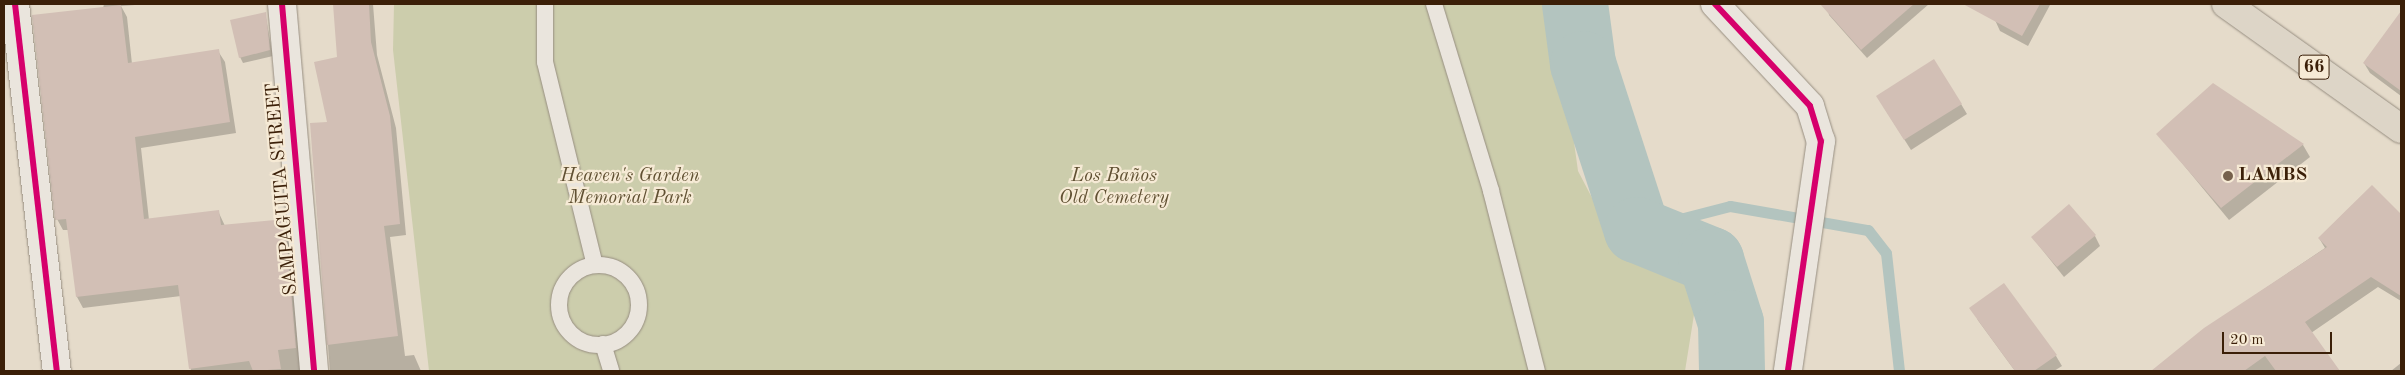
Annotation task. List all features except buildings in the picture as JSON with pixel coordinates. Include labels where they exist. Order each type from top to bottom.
[{"type":"main road","name":"66","points":[[2226,4],[2401,129]]},
{"type":"street","points":[[14,4],[56,371]]},
{"type":"street","name":"SAMPAGUITA STREET","points":[[282,4],[314,371]]},
{"type":"street","points":[[1715,4],[1810,106],[1821,141],[1788,371]]},
{"type":"lane","points":[[545,4],[545,62],[595,265]]},
{"type":"lane","points":[[1434,4],[1492,192],[1537,371]]},
{"type":"lane","points":[[595,265],[622,272],[635,288],[639,308],[628,333],[603,344],[579,340],[569,331],[559,309],[560,297],[572,275],[595,265]]},
{"type":"lane","points":[[603,344],[611,371]]},
{"type":"green space","points":[[394,4],[1555,4],[1578,171],[1611,234],[1700,277],[1685,371],[429,371],[393,50]]},
{"type":"waterway","points":[[1575,4],[1583,64],[1637,230],[1711,260],[1731,323],[1732,371]]},
{"type":"waterway","points":[[1637,230],[1730,206],[1868,230],[1886,253],[1899,371]]},
{"type":"cycle path","points":[[15,4],[57,371]]},
{"type":"cycle path","points":[[282,4],[314,371]]},
{"type":"cycle path","points":[[1715,4],[1810,106],[1821,141],[1788,371]]},
{"type":"place","name":"LAMBS","points":[[2228,176]]},
{"type":"park label","name":"Heaven's Garden Memorial Park","points":[[630,188]]},
{"type":"park label","name":"Los Baños Old Cemetery","points":[[1114,188]]}]
